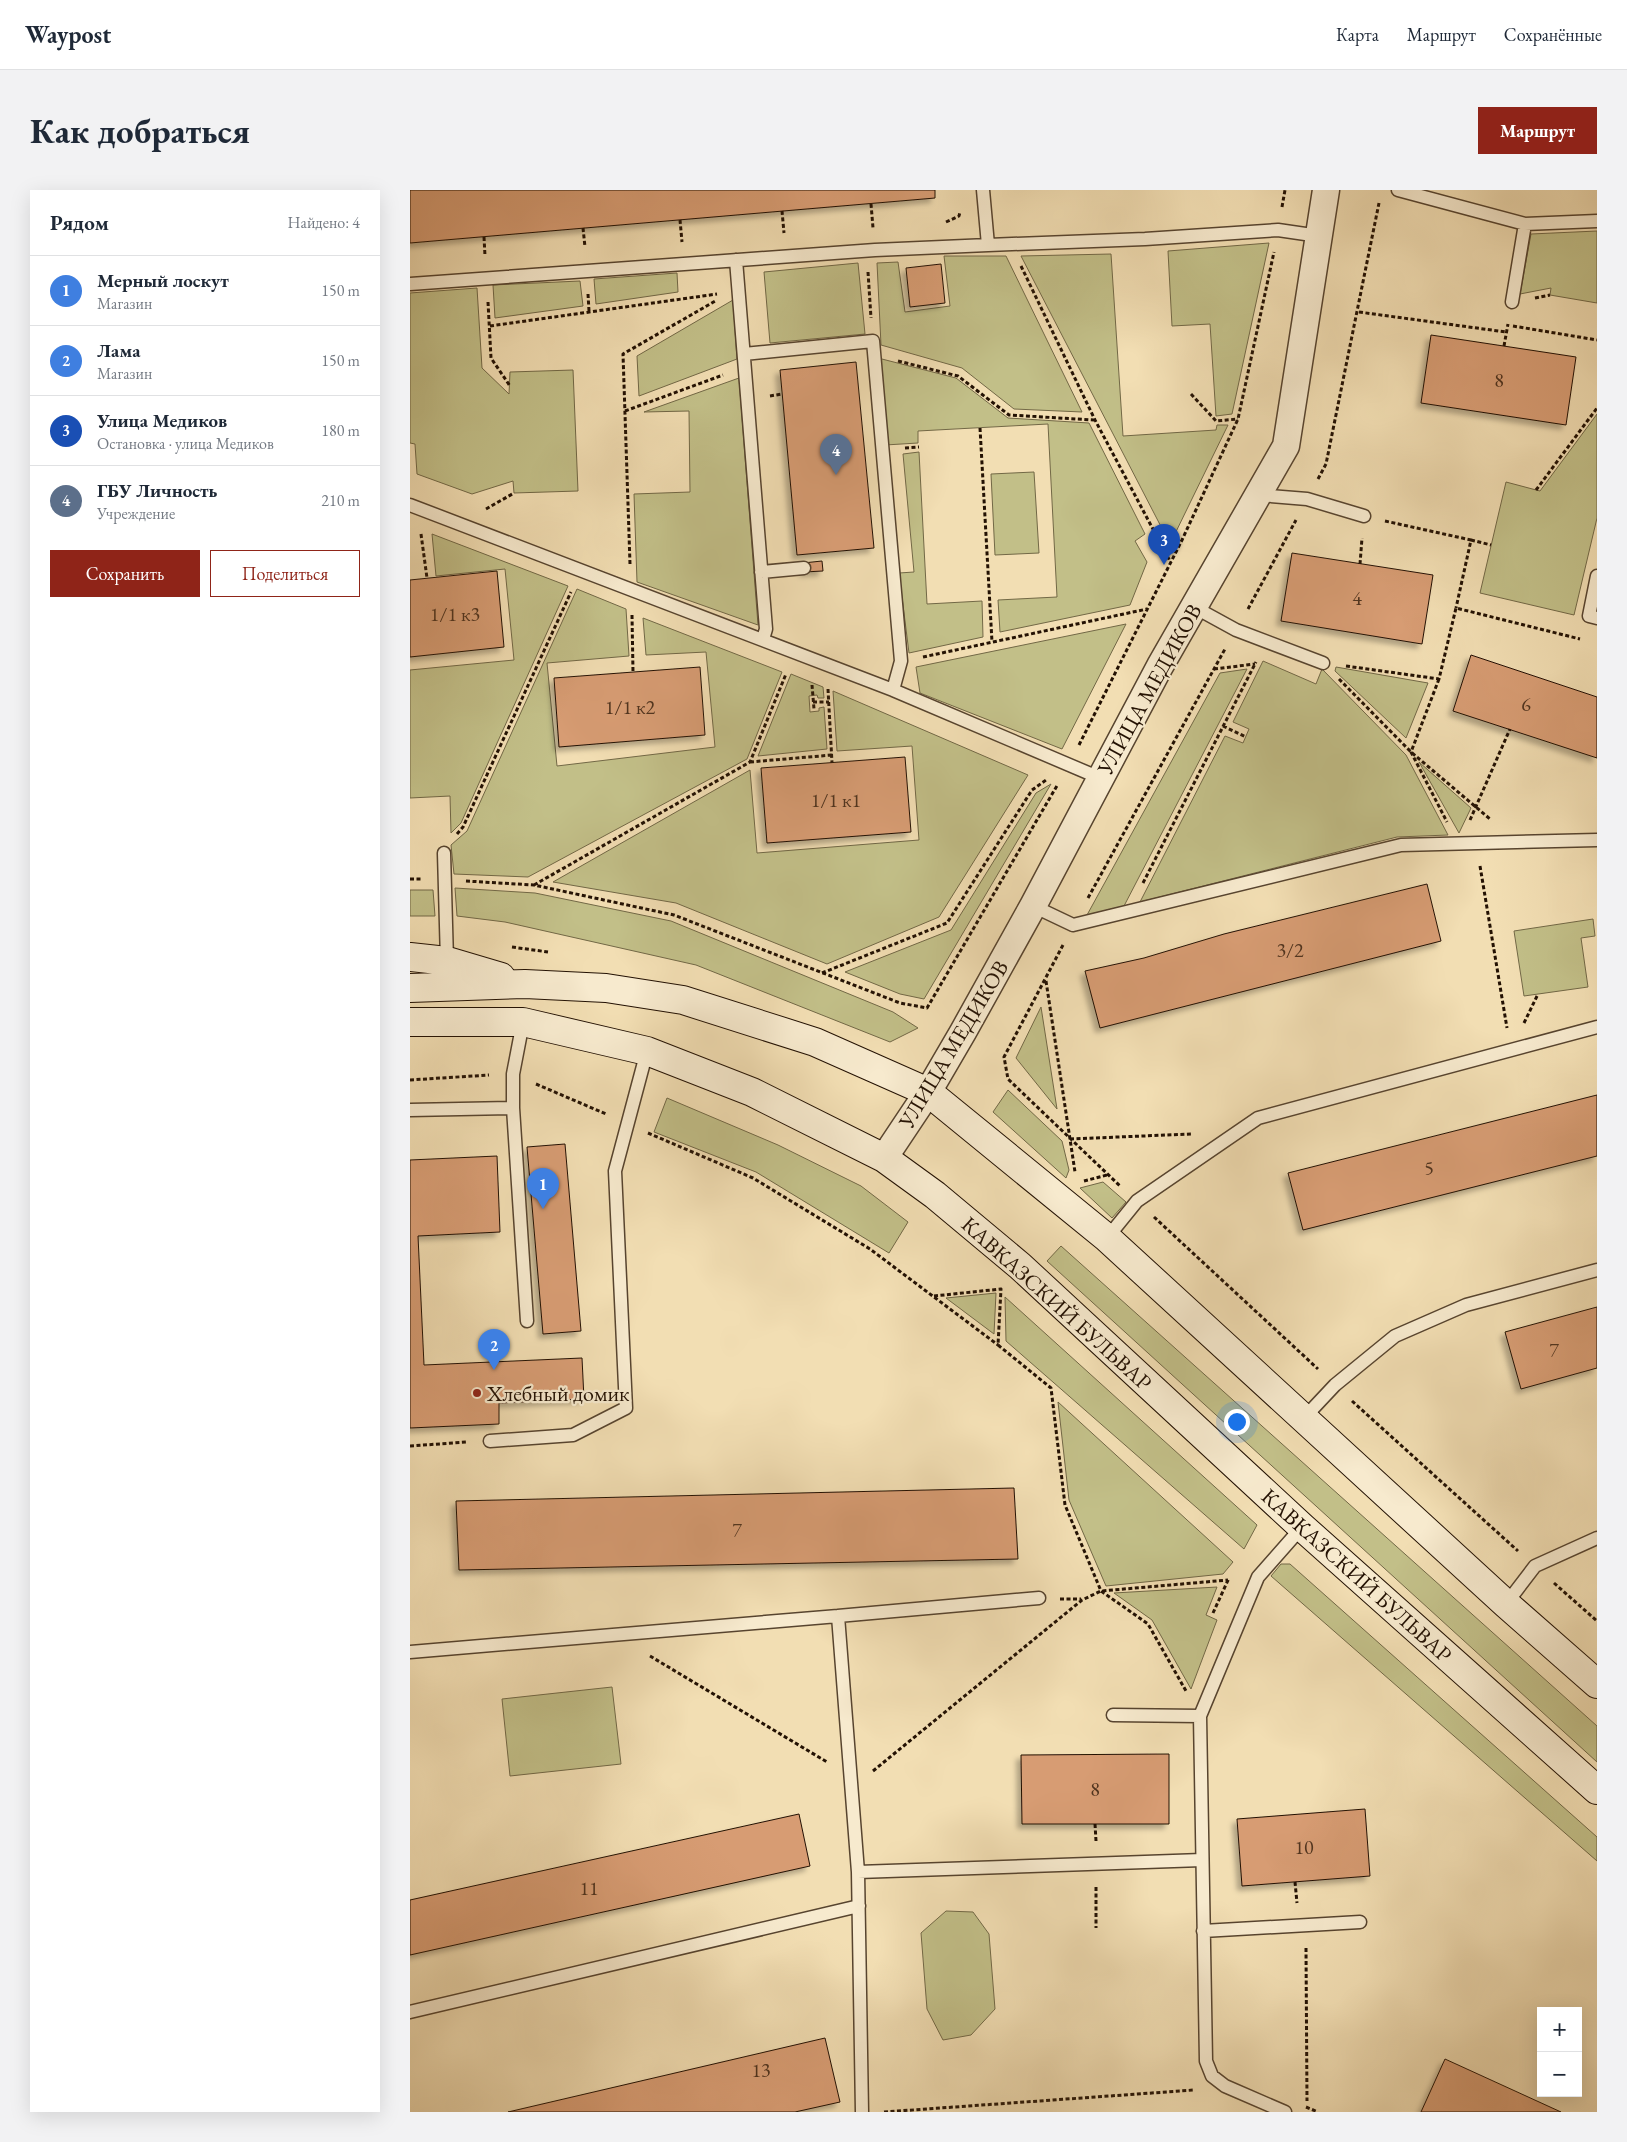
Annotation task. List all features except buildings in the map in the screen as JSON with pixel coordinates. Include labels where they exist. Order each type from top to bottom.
[{"type":"main road","points":[[410,957],[446,961],[524,984]]},
{"type":"main road","points":[[410,988],[524,984],[606,988],[683,1000],[816,1042],[928,1092],[1107,1238],[1506,1604],[1597,1684]]},
{"type":"main road","name":"КАВКАЗСКИЙ БУЛЬВАР","points":[[410,1022],[523,1022],[647,1051],[752,1092],[884,1158],[934,1195],[1020,1266],[1302,1526],[1597,1790]]},
{"type":"street","name":"УЛИЦА МЕДИКОВ","points":[[884,1158],[928,1092],[1033,906],[1160,666],[1286,446],[1326,190]]},
{"type":"lane","points":[[983,190],[988,246]]},
{"type":"lane","points":[[1398,190],[1525,224],[1597,221]]},
{"type":"lane","points":[[1512,302],[1525,224]]},
{"type":"lane","points":[[410,284],[866,251],[1145,239],[1278,230],[1318,236]]},
{"type":"lane","points":[[1145,239],[1146,252]]},
{"type":"lane","points":[[736,260],[734,290],[744,361],[766,630],[763,639]]},
{"type":"lane","points":[[744,361],[873,341],[901,661],[893,690]]},
{"type":"lane","points":[[1259,495],[1307,499],[1364,516]]},
{"type":"lane","points":[[410,506],[630,588],[893,690],[1100,778]]},
{"type":"lane","points":[[761,572],[804,568]]},
{"type":"lane","points":[[1597,576],[1589,616],[1597,618]]},
{"type":"lane","points":[[1194,607],[1236,630],[1323,663]]},
{"type":"lane","points":[[1033,906],[1073,925],[1401,846],[1597,840]]},
{"type":"lane","points":[[444,853],[446,961]]},
{"type":"lane","points":[[523,1022],[513,1074],[513,1108],[527,1321]]},
{"type":"lane","points":[[1107,1238],[1137,1201],[1258,1118],[1597,1027]]},
{"type":"lane","points":[[490,1441],[573,1435],[626,1408],[615,1171],[647,1051]]},
{"type":"lane","points":[[410,1110],[513,1108]]},
{"type":"lane","points":[[1304,1418],[1335,1385],[1395,1336],[1457,1309],[1597,1270]]},
{"type":"lane","points":[[1285,2112],[1225,2086],[1212,2076],[1206,2061],[1202,1860],[1194,1715],[1258,1577],[1302,1526]]},
{"type":"lane","points":[[1506,1604],[1535,1566],[1597,1538]]},
{"type":"lane","points":[[410,1652],[1038,1598]]},
{"type":"lane","points":[[838,1616],[858,1872],[862,2112]]},
{"type":"lane","points":[[1113,1715],[1194,1715]]},
{"type":"lane","points":[[858,1872],[1202,1860]]},
{"type":"lane","points":[[410,2012],[859,1906]]},
{"type":"lane","points":[[1203,1931],[1360,1922]]},
{"type":"path","points":[[465,881],[534,885],[674,915],[900,1003],[927,1008],[1069,764],[1171,563],[1238,419],[1285,190]]},
{"type":"path","points":[[1380,202],[1326,464],[1073,925],[1004,1057],[1008,1080],[1069,1139],[1335,1385],[1597,1622]]},
{"type":"path","points":[[1015,244],[1016,255],[1095,420],[1171,563]]},
{"type":"path","points":[[866,251],[873,341]]},
{"type":"path","points":[[510,386],[491,358],[490,326],[734,290]]},
{"type":"path","points":[[629,543],[623,354],[734,290]]},
{"type":"path","points":[[1358,312],[1506,332]]},
{"type":"path","points":[[1508,326],[1597,340]]},
{"type":"path","points":[[874,355],[958,376],[1009,415],[1095,420]]},
{"type":"path","points":[[625,412],[744,361]]},
{"type":"path","points":[[766,396],[782,394]]},
{"type":"path","points":[[1191,394],[1216,421],[1238,419]]},
{"type":"path","points":[[1536,490],[1597,408]]},
{"type":"path","points":[[980,428],[992,642]]},
{"type":"path","points":[[424,511],[420,525],[427,578]]},
{"type":"path","points":[[1364,516],[1491,544]]},
{"type":"path","points":[[1459,844],[1411,752],[1439,679],[1471,540]]},
{"type":"path","points":[[452,840],[463,827],[575,584]]},
{"type":"path","points":[[630,588],[633,672]]},
{"type":"path","points":[[1456,608],[1583,640]]},
{"type":"path","points":[[901,661],[1148,609]]},
{"type":"path","points":[[1128,912],[1267,642]]},
{"type":"path","points":[[1323,663],[1439,679]]},
{"type":"path","points":[[1323,663],[1411,752],[1515,842]]},
{"type":"path","points":[[827,664],[832,763]]},
{"type":"path","points":[[1214,668],[1256,664]]},
{"type":"path","points":[[750,762],[788,668]]},
{"type":"path","points":[[812,677],[814,709]]},
{"type":"path","points":[[814,702],[829,702]]},
{"type":"path","points":[[1223,726],[1246,737]]},
{"type":"path","points":[[1459,844],[1510,729]]},
{"type":"path","points":[[534,885],[750,762],[832,755]]},
{"type":"path","points":[[822,973],[947,923],[1032,790],[1051,776]]},
{"type":"path","points":[[1476,843],[1510,1050]]},
{"type":"path","points":[[410,879],[428,880]]},
{"type":"path","points":[[1045,980],[1075,1174]]},
{"type":"path","points":[[410,1080],[513,1074],[753,1178],[870,1249],[998,1344],[1051,1388],[1065,1504],[1101,1591],[1148,1624],[1189,1696],[1194,1715]]},
{"type":"path","points":[[1069,1139],[1238,1132]]},
{"type":"path","points":[[1076,1183],[1108,1175]]},
{"type":"path","points":[[934,1296],[1001,1289],[998,1344]]},
{"type":"path","points":[[410,1446],[490,1441]]},
{"type":"path","points":[[614,1635],[851,1783],[1082,1600],[1101,1591],[1228,1580]]},
{"type":"path","points":[[1295,1882],[1299,1925],[1306,1945],[1306,2112]]},
{"type":"path","points":[[880,2112],[1201,2089]]},
{"type":"path","points":[[1298,2103],[1318,2112]]},
{"type":"shaded area","points":[[1597,231],[1597,303],[1550,295],[1551,288],[1520,294],[1531,234]]},
{"type":"shaded area","points":[[1269,243],[1232,414],[1216,416],[1210,324],[1172,326],[1168,251]]},
{"type":"shaded area","points":[[1111,254],[1123,436],[1216,430],[1217,425],[1228,425],[1170,544],[1021,256]]},
{"type":"shaded area","points":[[944,256],[1006,256],[1082,412],[1014,409],[962,368],[881,345],[877,263],[898,262],[905,312],[950,306]]},
{"type":"shaded area","points":[[858,263],[865,334],[770,343],[764,272]]},
{"type":"shaded area","points":[[677,273],[678,292],[596,304],[594,279]]},
{"type":"shaded area","points":[[580,281],[583,306],[495,318],[493,285]]},
{"type":"shaded area","points":[[477,288],[482,368],[509,394],[510,372],[573,370],[578,491],[514,493],[513,481],[472,494],[417,474],[415,444],[410,443],[410,293]]},
{"type":"shaded area","points":[[733,300],[737,359],[639,396],[637,356]]},
{"type":"shaded area","points":[[878,358],[956,378],[1008,418],[1089,423],[1145,534],[1135,541],[1147,562],[1130,605],[1000,632],[998,600],[1057,597],[1048,424],[918,431],[918,443],[885,445]]},
{"type":"shaded area","points":[[739,378],[758,625],[637,582],[634,494],[690,492],[689,411],[644,412]]},
{"type":"shaded area","points":[[1597,414],[1597,518],[1574,615],[1480,593],[1506,482],[1540,491]]},
{"type":"shaded area","points":[[919,452],[927,604],[982,601],[983,637],[909,653],[899,573],[914,572],[903,454]]},
{"type":"shaded area","points":[[1034,472],[1039,553],[995,555],[991,474]]},
{"type":"shaded area","points":[[432,534],[568,586],[461,823],[451,833],[450,796],[410,798],[410,670],[514,660],[505,569],[436,576]]},
{"type":"shaded area","points":[[577,589],[626,609],[629,656],[547,663],[557,766],[715,747],[706,652],[646,655],[643,618],[782,672],[747,759],[528,877],[454,874],[451,845],[467,831]]},
{"type":"shaded area","points":[[1126,624],[1062,749],[920,693],[916,667]]},
{"type":"shaded area","points":[[1263,661],[1316,684],[1322,669],[1406,755],[1448,835],[1397,837],[1140,902],[1225,736],[1243,743],[1249,729],[1233,722]]},
{"type":"shaded area","points":[[1336,667],[1428,683],[1406,738],[1335,671]]},
{"type":"shaded area","points":[[1247,669],[1124,906],[1087,915],[1220,673]]},
{"type":"shaded area","points":[[791,674],[823,687],[824,698],[818,698],[817,695],[809,696],[810,712],[819,711],[819,708],[824,707],[827,749],[758,756]]},
{"type":"shaded area","points":[[833,691],[1028,775],[939,917],[827,964],[676,903],[553,882],[750,770],[757,853],[919,840],[912,746],[837,751]]},
{"type":"shaded area","points":[[1419,762],[1471,808],[1459,833]]},
{"type":"shaded area","points":[[1051,784],[924,999],[900,994],[845,972],[951,930],[1036,793]]},
{"type":"shaded area","points":[[455,888],[535,893],[671,921],[893,1012],[918,1028],[890,1042],[696,965],[505,922],[457,916]]},
{"type":"shaded area","points":[[410,890],[433,890],[435,916],[410,916]]},
{"type":"shaded area","points":[[1593,919],[1595,936],[1581,938],[1588,987],[1524,996],[1514,931]]},
{"type":"shaded area","points":[[1041,1007],[1057,1109],[1016,1058]]},
{"type":"shaded area","points":[[1008,1090],[1062,1141],[1069,1170],[1066,1178],[993,1112]]},
{"type":"shaded area","points":[[667,1098],[778,1145],[861,1186],[908,1222],[889,1253],[756,1172],[654,1132]]},
{"type":"shaded area","points":[[1103,1182],[1126,1202],[1112,1218],[1080,1188]]},
{"type":"shaded area","points":[[1061,1246],[1597,1726],[1597,1762],[1047,1261]]},
{"type":"shaded area","points":[[996,1293],[994,1334],[946,1298]]},
{"type":"shaded area","points":[[1005,1297],[1257,1525],[1244,1549],[1006,1341]]},
{"type":"shaded area","points":[[1058,1402],[1233,1562],[1223,1574],[1106,1586],[1069,1500]]},
{"type":"shaded area","points":[[1281,1564],[1290,1564],[1597,1837],[1597,1861],[1271,1576]]},
{"type":"shaded area","points":[[1217,1587],[1206,1615],[1217,1620],[1191,1689],[1152,1620],[1114,1593]]},
{"type":"shaded area","points":[[612,1687],[621,1764],[510,1776],[502,1699]]},
{"type":"shaded area","points":[[946,1911],[973,1912],[989,1934],[995,2009],[971,2035],[943,2040],[927,2009],[921,1933]]},
{"type":"place","name":"ГБУ Личность","points":[[836,475]]},
{"type":"place","name":"Улица Медиков","points":[[1164,565]]},
{"type":"place","name":"Мерный лоскут","points":[[543,1209]]},
{"type":"place","name":"Лама","points":[[494,1370]]},
{"type":"place","name":"Хлебный домик","points":[[477,1393]]}]
